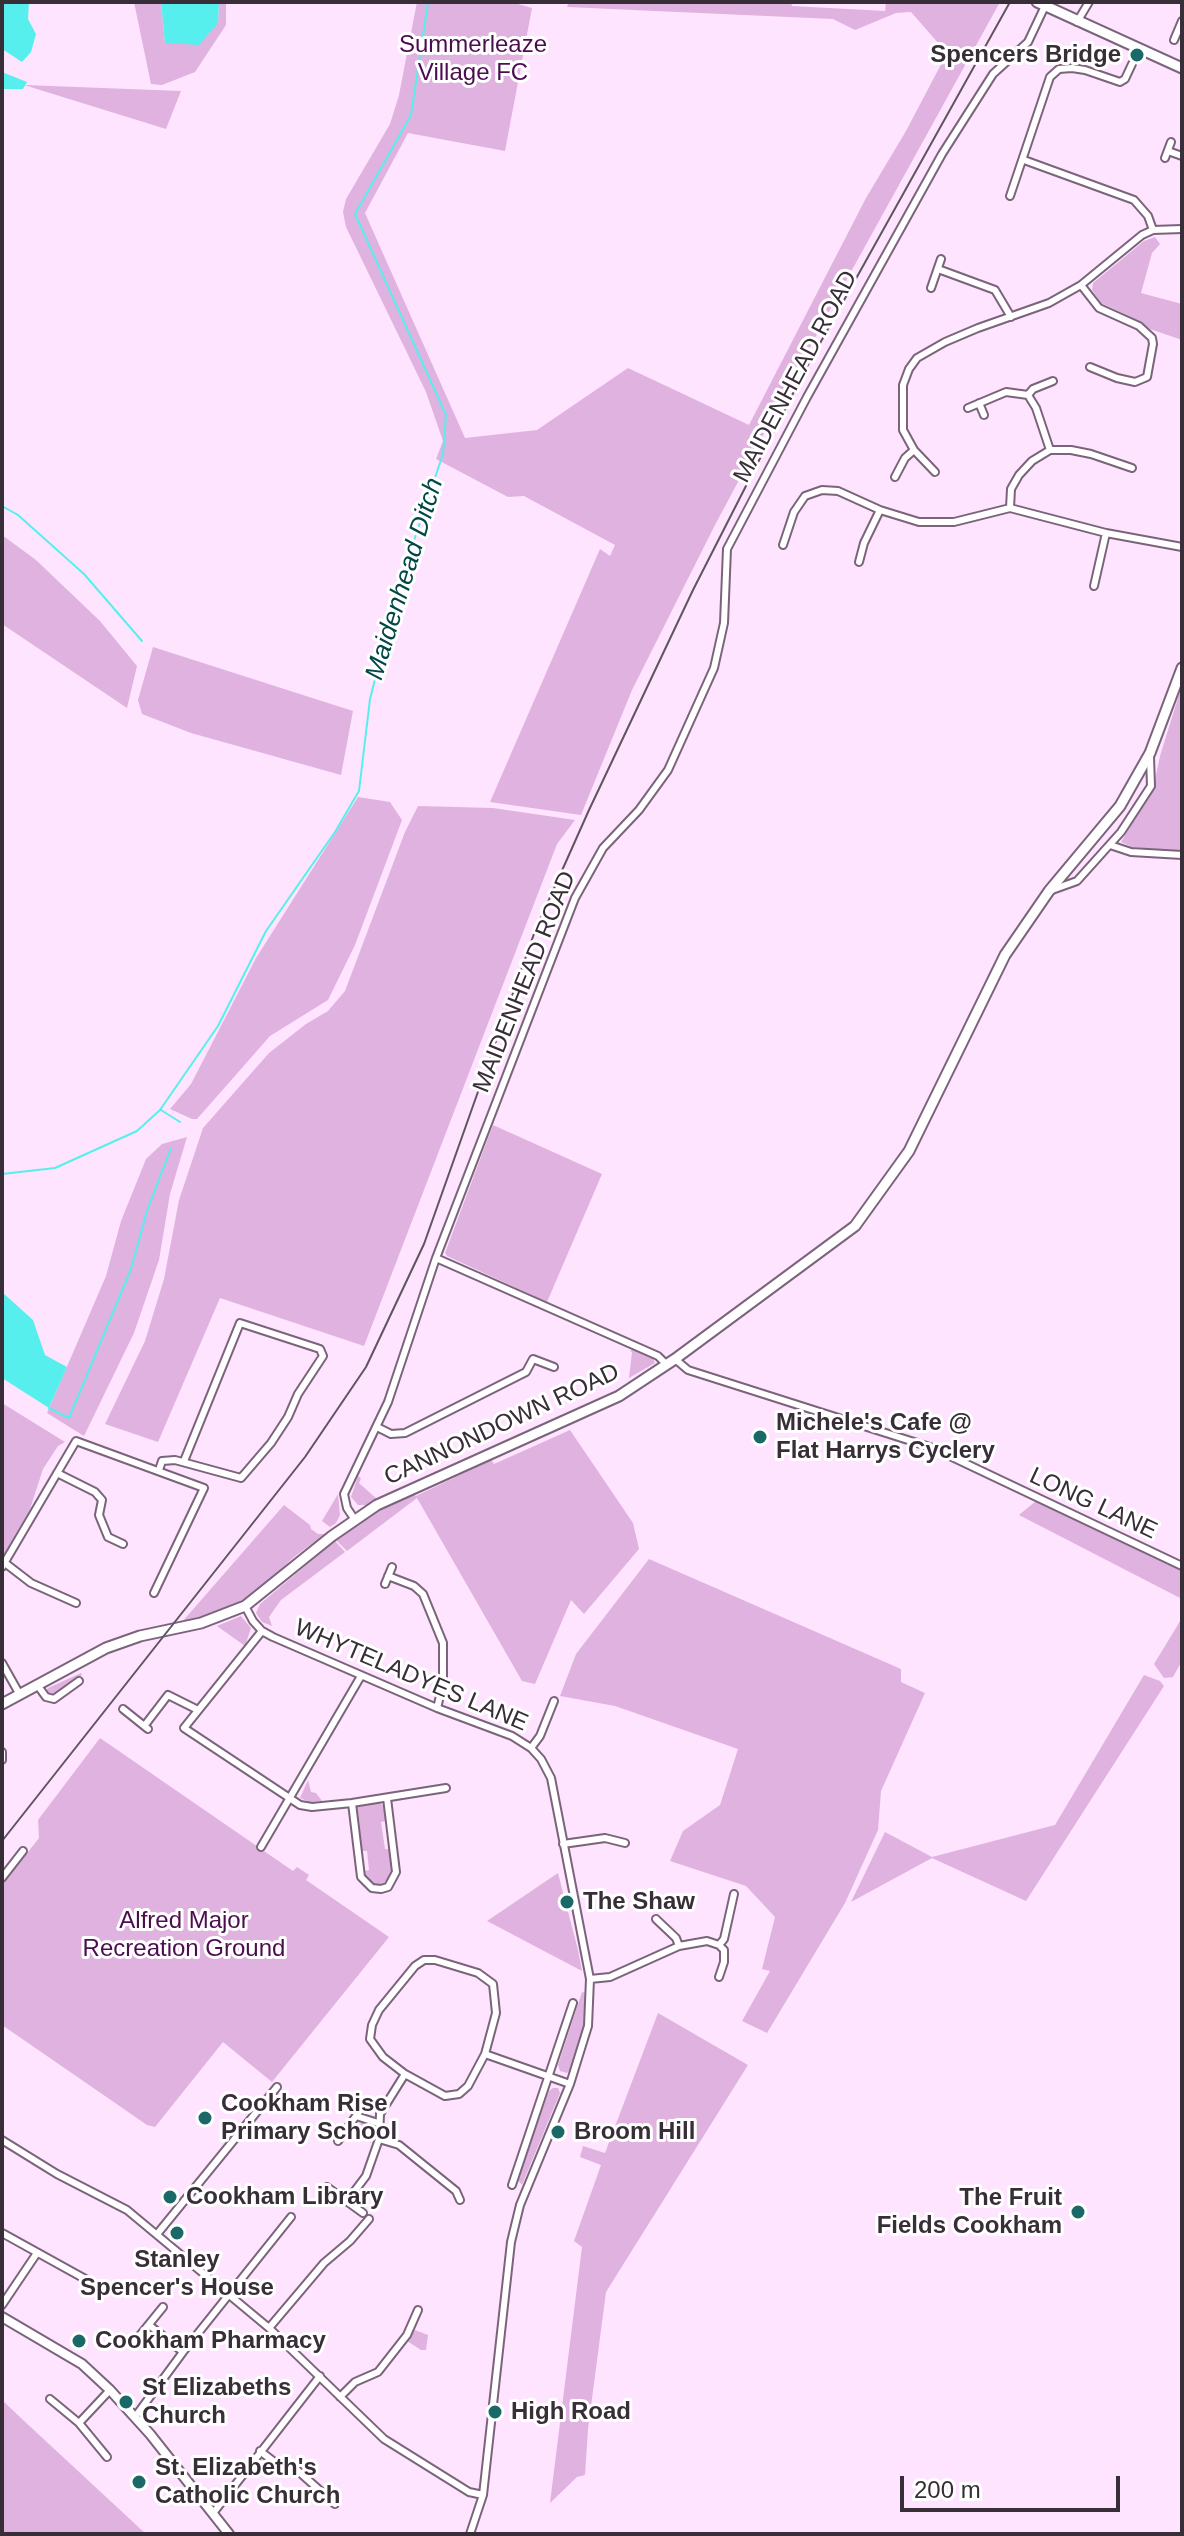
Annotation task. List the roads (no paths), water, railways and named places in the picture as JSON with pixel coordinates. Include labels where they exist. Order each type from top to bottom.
[{"type":"main road","points":[[1041,4],[1182,68]]},
{"type":"main road","name":"CANNONDOWN ROAD","points":[[355,1520],[413,1487],[619,1396],[671,1362],[855,1226],[909,1151],[1005,955],[1049,891],[1120,806],[1150,753],[1182,668]]},
{"type":"main road","points":[[2,1704],[106,1648],[140,1636],[201,1623],[245,1606],[355,1520]]},
{"type":"street","points":[[1077,22],[1089,2]]},
{"type":"street","name":"MAIDENHEAD ROAD","points":[[355,1520],[347,1508],[344,1494],[393,1389],[436,1258],[575,898],[603,848],[639,810],[668,770],[714,668],[724,623],[727,549],[807,397],[942,154],[993,74],[1028,42],[1041,4]]},
{"type":"street","points":[[1174,40],[1182,21]]},
{"type":"street","points":[[1115,92],[1132,64]]},
{"type":"street","points":[[1010,196],[1050,77],[1059,69],[1085,70],[1120,82]]},
{"type":"street","points":[[1171,142],[1166,155],[1182,156]]},
{"type":"street","points":[[1024,160],[1134,200],[1148,216],[1153,230]]},
{"type":"street","points":[[935,472],[914,450],[903,430],[903,385],[917,358],[945,342],[1036,309],[1081,285],[1142,235],[1153,230],[1182,229]]},
{"type":"street","points":[[931,288],[941,259]]},
{"type":"street","points":[[938,269],[995,290],[1011,317]]},
{"type":"street","points":[[1081,285],[1099,308],[1139,326],[1152,338],[1153,352],[1147,377]]},
{"type":"street","points":[[1090,367],[1135,382],[1147,377]]},
{"type":"street","points":[[1101,382],[1104,373]]},
{"type":"street","points":[[1147,377],[1154,383]]},
{"type":"street","points":[[1028,395],[1033,389],[1053,381]]},
{"type":"street","points":[[968,408],[1006,392],[1028,395]]},
{"type":"street","points":[[1028,395],[1036,408],[1050,450]]},
{"type":"street","points":[[979,403],[984,415]]},
{"type":"street","points":[[895,477],[905,458],[914,450]]},
{"type":"street","points":[[1010,508],[1011,489],[1019,475],[1032,461],[1050,450],[1081,452],[1132,468]]},
{"type":"street","points":[[1123,465],[1126,456]]},
{"type":"street","points":[[783,545],[794,512],[805,496],[822,490],[838,491],[880,510],[919,522],[954,522],[1010,508],[1106,533],[1182,547]]},
{"type":"street","points":[[859,562],[864,543],[880,510]]},
{"type":"street","points":[[1094,586],[1106,533]]},
{"type":"street","points":[[1049,891],[1077,881],[1110,845],[1151,786],[1150,753]]},
{"type":"street","points":[[1110,845],[1131,852],[1182,855]]},
{"type":"street","name":"LONG LANE","points":[[436,1258],[688,1370],[933,1448],[1182,1566]]},
{"type":"street","points":[[159,1470],[162,1461],[184,1461],[241,1478],[288,1417],[298,1394],[323,1356],[320,1349],[240,1323],[184,1461]]},
{"type":"street","points":[[524,1354],[554,1367]]},
{"type":"street","points":[[377,1427],[391,1434],[405,1433],[526,1372],[533,1359]]},
{"type":"street","points":[[76,1603],[31,1583],[3,1565],[76,1441],[204,1488],[154,1593]]},
{"type":"street","points":[[57,1473],[95,1492],[102,1500],[99,1515],[108,1537],[123,1544]]},
{"type":"street","points":[[385,1584],[392,1567]]},
{"type":"street","points":[[388,1576],[414,1586],[423,1594],[443,1643],[443,1684],[437,1708]]},
{"type":"street","points":[[60,1606],[64,1598]]},
{"type":"street","name":"WHYTELADYES LANE","points":[[245,1606],[262,1631],[437,1708],[512,1736],[531,1748],[551,1778],[590,1979],[588,2026],[570,2084],[520,2205],[511,2242],[483,2495],[470,2534]]},
{"type":"street","points":[[262,1631],[184,1728],[300,1805],[312,1807],[352,1803],[446,1788]]},
{"type":"street","points":[[2,1663],[20,1695]]},
{"type":"street","points":[[261,1847],[361,1676]]},
{"type":"street","points":[[38,1686],[46,1697],[54,1699],[76,1686]]},
{"type":"street","points":[[123,1709],[146,1727],[168,1695],[198,1710]]},
{"type":"street","points":[[531,1748],[540,1736],[554,1701]]},
{"type":"street","points":[[2,1752],[2,1760]]},
{"type":"street","points":[[352,1803],[361,1877],[372,1888],[381,1889],[388,1887],[396,1872],[387,1798]]},
{"type":"street","points":[[563,1844],[605,1838],[625,1843]]},
{"type":"street","points":[[2,1878],[18,1854]]},
{"type":"street","points":[[719,1945],[727,1929],[734,1894]]},
{"type":"street","points":[[656,1919],[676,1938],[679,1946]]},
{"type":"street","points":[[590,1979],[610,1977],[679,1946],[707,1941],[724,1950],[719,1977]]},
{"type":"street","points":[[424,1960],[435,1960],[478,1973],[493,1984],[496,2013],[485,2054],[468,2086],[459,2094],[445,2096],[405,2074],[383,2057],[370,2039],[379,2010],[415,1966],[424,1960]]},
{"type":"street","points":[[512,2185],[573,2003]]},
{"type":"street","points":[[485,2054],[570,2084]]},
{"type":"street","points":[[347,2201],[366,2176],[379,2139],[380,2114],[405,2074]]},
{"type":"street","points":[[158,2233],[277,2087]]},
{"type":"street","points":[[338,2141],[361,2109]]},
{"type":"street","points":[[356,2116],[378,2123]]},
{"type":"street","points":[[379,2139],[399,2145],[456,2191],[460,2200]]},
{"type":"street","points":[[2,2140],[57,2174],[127,2210],[269,2328],[384,2439],[469,2492],[483,2495]]},
{"type":"street","points":[[327,2187],[363,2213]]},
{"type":"street","points":[[135,2417],[291,2217]]},
{"type":"street","points":[[269,2328],[324,2263],[350,2241],[369,2219]]},
{"type":"street","points":[[2,2233],[83,2280]]},
{"type":"street","points":[[2,2305],[37,2253]]},
{"type":"street","points":[[137,2339],[163,2307]]},
{"type":"street","points":[[340,2397],[355,2382],[378,2372],[407,2335],[418,2310]]},
{"type":"street","points":[[2,2317],[74,2359],[110,2390],[214,2512],[229,2534]]},
{"type":"street","points":[[149,2325],[183,2352]]},
{"type":"street","points":[[214,2512],[320,2376]]},
{"type":"street","points":[[79,2423],[110,2390]]},
{"type":"street","points":[[50,2399],[79,2423],[107,2457]]},
{"type":"street","points":[[260,2451],[277,2464],[297,2470],[335,2504]]},
{"type":"waterway","name":"Maidenhead Ditch","points":[[2,1174],[55,1168],[137,1131],[160,1110],[218,1026],[266,931],[335,832],[359,791],[370,699],[389,615],[443,454],[446,415],[355,214],[411,115],[428,2]]},
{"type":"waterway","points":[[2,506],[18,515],[84,574],[142,641]]},
{"type":"waterway","name":"Maidenhead Ditch","points":[[161,1110],[180,1122]]},
{"type":"waterway","points":[[49,1408],[69,1418],[131,1269],[147,1211],[171,1148]]},
{"type":"railway","points":[[2,1841],[305,1457],[366,1367],[424,1244],[535,931],[589,810],[693,590],[804,372],[1010,2]]},
{"type":"place","name":"Spencers Bridge","points":[[1137,55]]},
{"type":"place","name":"Michele's Cafe @ Flat Harrys Cyclery","points":[[760,1437]]},
{"type":"place","name":"The Shaw","points":[[567,1902]]},
{"type":"place","name":"Cookham Rise Primary School","points":[[205,2118]]},
{"type":"place","name":"Broom Hill","points":[[558,2132]]},
{"type":"place","name":"Cookham Library","points":[[170,2197]]},
{"type":"place","name":"The Fruit Fields Cookham","points":[[1078,2212]]},
{"type":"place","name":"Stanley Spencer's House","points":[[177,2233]]},
{"type":"place","name":"Cookham Pharmacy","points":[[79,2341]]},
{"type":"place","name":"St Elizabeths Church","points":[[126,2402]]},
{"type":"place","name":"High Road","points":[[495,2412]]},
{"type":"place","name":"St. Elizabeth's Catholic Church","points":[[139,2482]]},
{"type":"park label","name":"Summerleaze Village FC","points":[[473,59]]},
{"type":"park label","name":"Alfred Major Recreation Ground","points":[[184,1935]]}]
